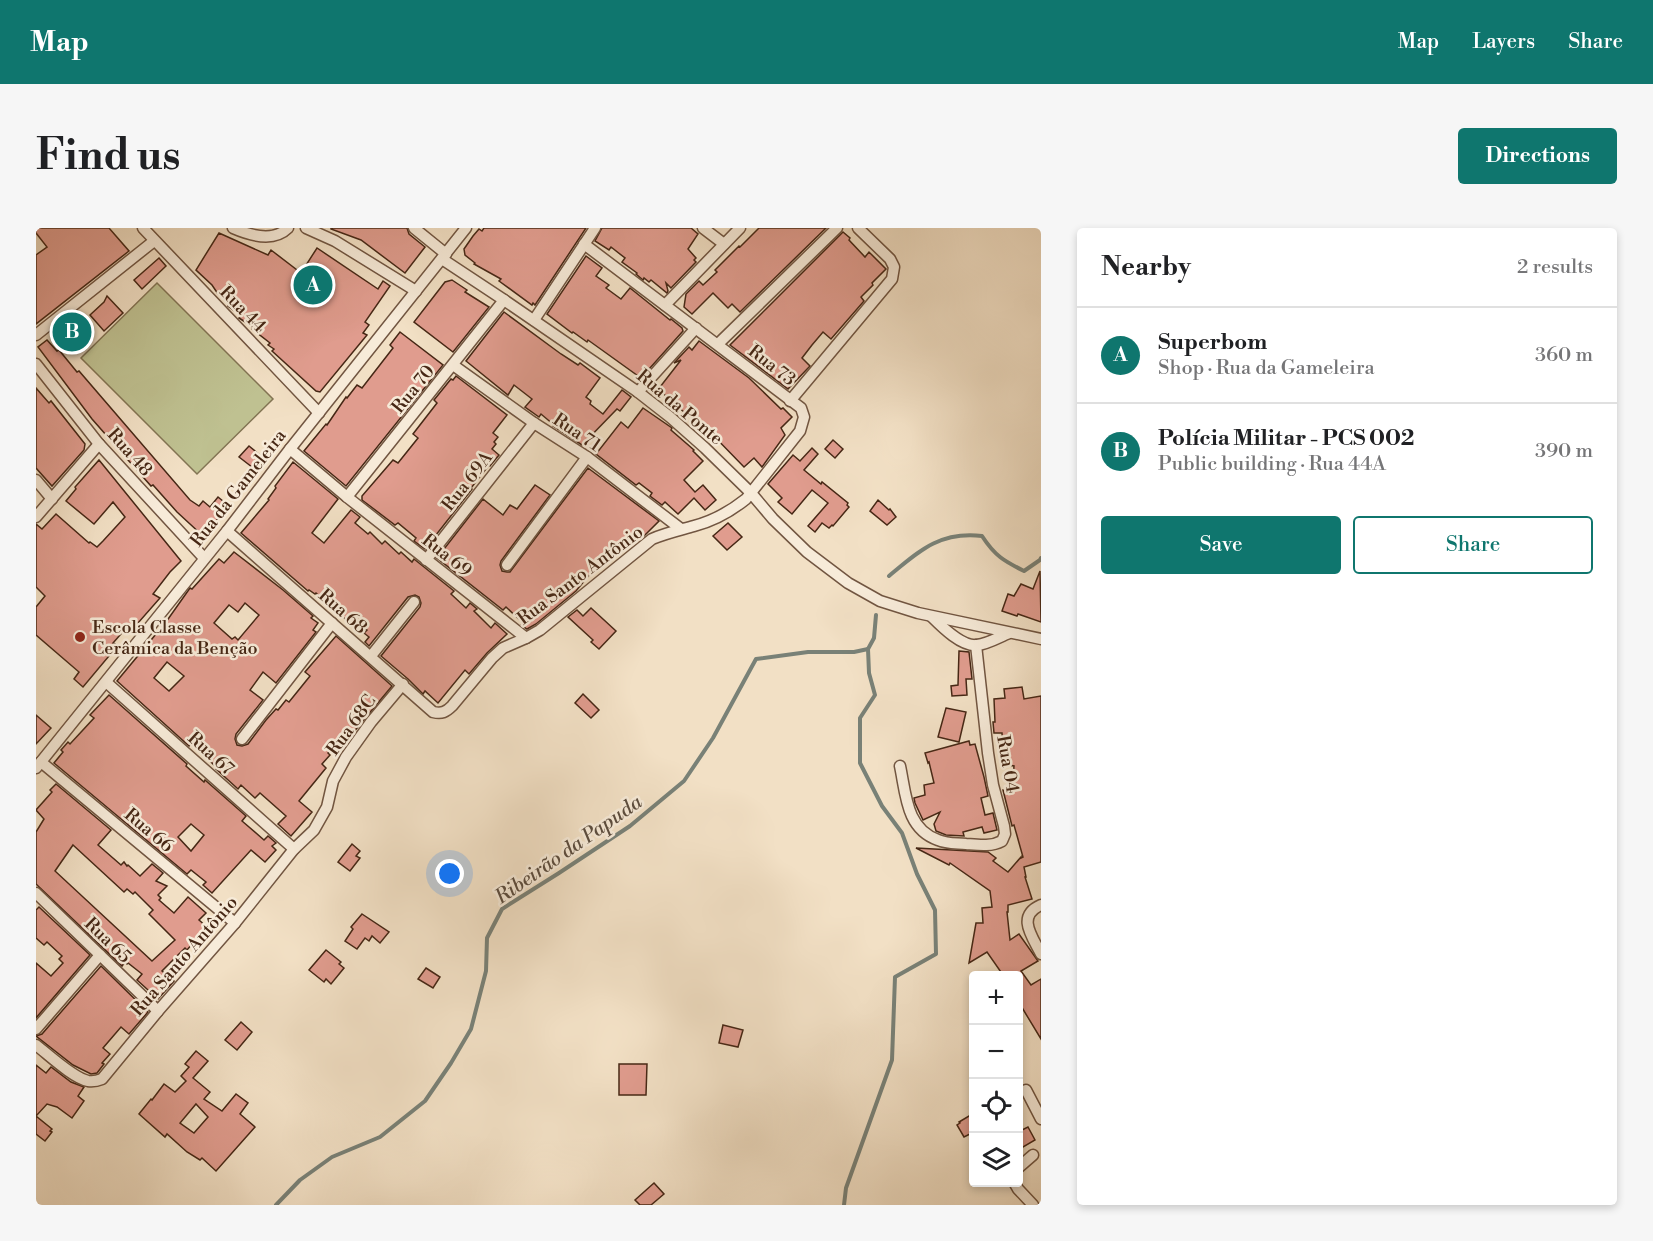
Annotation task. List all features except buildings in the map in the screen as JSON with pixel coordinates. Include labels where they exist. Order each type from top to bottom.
[{"type":"street","name":"Rua 44","points":[[143,228],[319,413]]},
{"type":"street","points":[[233,228],[244,233],[264,236],[275,236],[288,228]]},
{"type":"street","points":[[306,228],[336,241],[416,291]]},
{"type":"street","name":"Rua da Ponte","points":[[414,228],[444,257],[638,392],[705,448],[807,552],[848,583],[880,601],[932,617],[1041,639]]},
{"type":"street","name":"Rua da Gameleira","points":[[38,765],[227,531],[290,448],[466,228]]},
{"type":"street","points":[[534,320],[595,228]]},
{"type":"street","points":[[703,228],[724,244]]},
{"type":"street","points":[[665,305],[740,228]]},
{"type":"street","points":[[718,344],[837,228]]},
{"type":"street","name":"Rua 73","points":[[584,244],[790,401],[892,279],[894,267],[890,259],[858,228]]},
{"type":"street","points":[[36,335],[154,241]]},
{"type":"street","name":"Rua 70","points":[[347,497],[504,300]]},
{"type":"street","points":[[638,392],[696,328]]},
{"type":"street","name":"Rua 48","points":[[36,364],[99,444],[204,558]]},
{"type":"street","name":"Rua 71","points":[[453,365],[534,423],[587,457],[681,529]]},
{"type":"street","name":"Rua Santo Antônio","points":[[439,713],[446,712],[452,706],[503,648],[526,638],[554,620],[652,539],[696,526],[738,505],[751,493],[794,439],[803,423],[803,412],[798,405],[790,401]]},
{"type":"street","name":"Rua 69A","points":[[426,560],[534,423]]},
{"type":"street","points":[[36,517],[99,444]]},
{"type":"street","name":"Rua 69","points":[[290,448],[347,497],[526,638]]},
{"type":"street","points":[[507,565],[587,457]]},
{"type":"street","points":[[36,480],[52,499]]},
{"type":"street","name":"Rua 68","points":[[227,531],[433,712],[439,713]]},
{"type":"street","points":[[371,656],[414,602]]},
{"type":"street","points":[[932,617],[961,641],[971,645],[985,643],[1009,633]]},
{"type":"street","points":[[242,739],[332,623]]},
{"type":"street","name":"Rua 04","points":[[900,766],[910,813],[919,829],[928,836],[947,843],[991,845],[1002,841],[1005,834],[1004,826],[987,753],[976,645]]},
{"type":"street","name":"Rua 67","points":[[106,682],[294,849]]},
{"type":"street","name":"Rua 68C","points":[[294,849],[314,830],[327,807],[333,781],[346,757],[371,722],[403,684]]},
{"type":"street","name":"Rua 66","points":[[38,765],[236,923]]},
{"type":"street","name":"Rua Santo Antônio","points":[[36,1045],[87,1081],[96,1082],[102,1078],[236,923],[294,849]]},
{"type":"street","name":"Rua 65","points":[[36,894],[158,1011]]},
{"type":"street","points":[[1041,904],[1029,913],[1027,920],[1029,930],[1041,954]]},
{"type":"street","points":[[36,1029],[100,955]]},
{"type":"street","points":[[1026,1090],[1041,1119]]},
{"type":"street","points":[[1023,1164],[1033,1155]]},
{"type":"street","points":[[1017,1187],[1033,1205]]},
{"type":"green space","points":[[157,283],[273,399],[197,474],[81,358]]},
{"type":"waterway","name":"Ribeirão da Papuda","points":[[889,576],[910,558],[931,545],[942,540],[967,535],[982,536],[1000,557],[1024,571],[1041,558]]},
{"type":"waterway","points":[[844,1205],[846,1188],[892,1060],[895,977],[936,954],[935,910],[917,874],[902,833],[882,806],[860,763],[860,718],[875,695],[869,673],[868,649],[874,638],[876,615]]},
{"type":"waterway","name":"Ribeirão da Papuda","points":[[276,1205],[300,1180],[332,1157],[380,1137],[425,1101],[471,1029],[486,971],[487,938],[502,909],[630,826],[684,781],[713,738],[756,659],[808,652],[854,652],[868,649]]},
{"type":"place","name":"Superbom","points":[[313,285]]},
{"type":"place","name":"Polícia Militar - PCS 002","points":[[72,332]]},
{"type":"place","name":"Escola Classe Cerâmica da Benção","points":[[80,637]]}]
